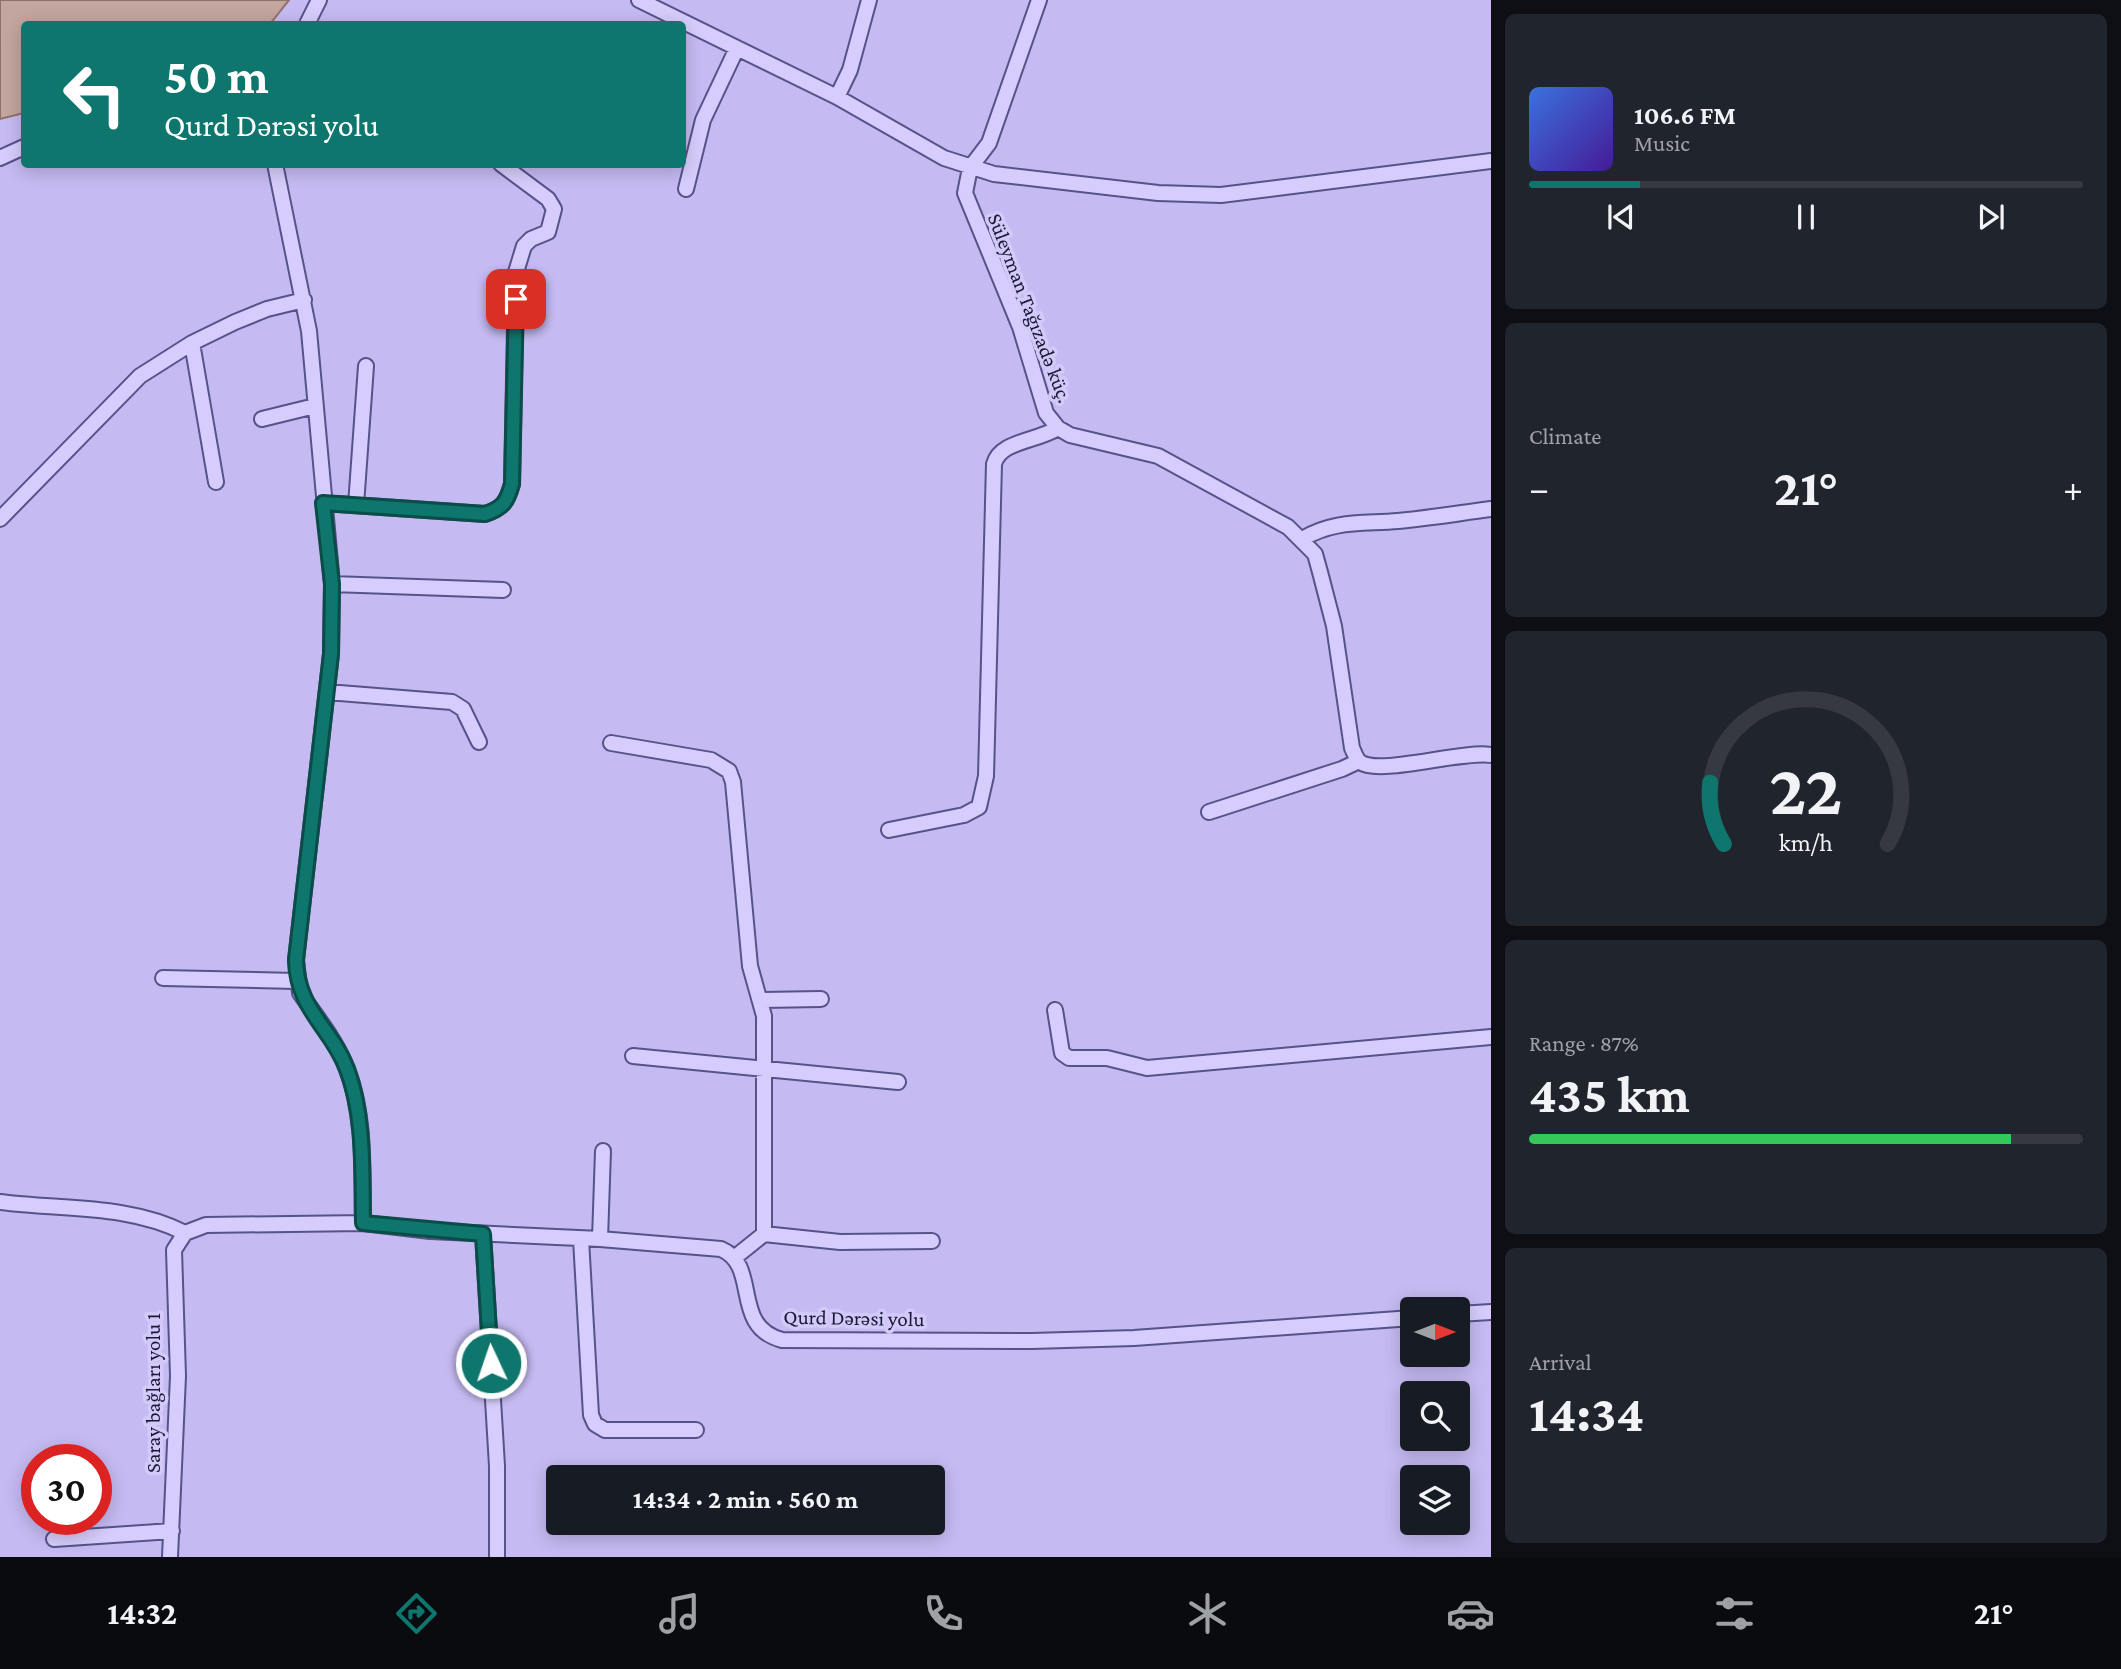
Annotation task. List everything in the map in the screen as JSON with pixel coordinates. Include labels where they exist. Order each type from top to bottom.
[{"type":"street","points":[[308,21],[318,0]]},
{"type":"street","points":[[639,0],[682,21]]},
{"type":"street","points":[[837,97],[850,70],[869,0]]},
{"type":"street","points":[[970,168],[989,143],[1038,0]]},
{"type":"street","points":[[686,23],[837,97],[944,158],[970,168],[1158,193],[1221,194],[1491,162]]},
{"type":"street","points":[[686,190],[703,120],[737,48]]},
{"type":"street","points":[[0,158],[21,148]]},
{"type":"street","points":[[276,168],[304,300],[332,584],[327,692],[296,960],[296,981],[300,993],[343,1059],[349,1074],[361,1149],[363,1223]]},
{"type":"street","points":[[323,503],[485,514],[499,509],[507,501],[512,484],[516,272],[524,246],[531,239],[548,232],[554,209],[548,198],[507,168]]},
{"type":"street","name":"Süleyman Tağızadə küç.","points":[[970,168],[965,182],[970,209],[1020,327],[1046,412],[1058,428],[1070,435],[1158,456],[1289,527],[1315,554],[1334,626],[1352,748],[1359,761]]},
{"type":"street","points":[[0,519],[39,482],[122,390],[192,343],[267,309],[304,300]]},
{"type":"street","points":[[192,343],[216,482]]},
{"type":"street","points":[[356,505],[366,366]]},
{"type":"street","points":[[262,419],[315,406]]},
{"type":"street","points":[[889,830],[964,815],[979,807],[986,776],[994,464],[997,453],[1004,447],[1043,437],[1058,428]]},
{"type":"street","points":[[1302,540],[1320,528],[1336,524],[1396,521],[1491,509]]},
{"type":"street","points":[[332,584],[503,590]]},
{"type":"street","points":[[327,692],[452,702],[463,709],[479,741]]},
{"type":"street","points":[[611,743],[711,760],[729,771],[734,794],[750,966],[762,1000],[764,1234]]},
{"type":"street","points":[[1209,812],[1342,769],[1359,761],[1368,766],[1390,766],[1463,755],[1491,755]]},
{"type":"street","points":[[163,978],[296,981]]},
{"type":"street","points":[[762,1000],[821,999]]},
{"type":"street","points":[[1055,1010],[1062,1053],[1069,1058],[1107,1058],[1147,1068],[1491,1037]]},
{"type":"street","points":[[634,1056],[763,1071],[898,1082]]},
{"type":"street","points":[[600,1239],[603,1151]]},
{"type":"street","points":[[0,1202],[151,1219],[185,1233],[192,1228],[223,1223],[363,1223],[483,1234],[600,1239],[721,1249],[734,1258],[764,1234],[853,1242],[932,1241]]},
{"type":"street","name":"Saray bağları yolu 1","points":[[170,1557],[178,1376],[174,1250],[185,1233]]},
{"type":"street","points":[[483,1234],[497,1466],[497,1557]]},
{"type":"street","points":[[581,1239],[591,1415],[595,1424],[605,1430],[696,1430]]},
{"type":"street","name":"Qurd Dərəsi yolu","points":[[734,1258],[741,1271],[753,1319],[769,1336],[782,1340],[1096,1339],[1400,1319]]},
{"type":"street","points":[[1470,1313],[1491,1312]]},
{"type":"street","points":[[54,1539],[172,1531]]},
{"type":"shaded area","points":[[0,0],[289,0],[272,21],[21,21],[21,114],[0,119]]},
{"type":"route","points":[[491,1363],[483,1234],[363,1223],[358,1116],[349,1074],[343,1059],[300,993],[296,981],[296,960],[331,654],[332,584],[323,503],[485,514],[499,509],[507,501],[512,484],[516,299]]}]
